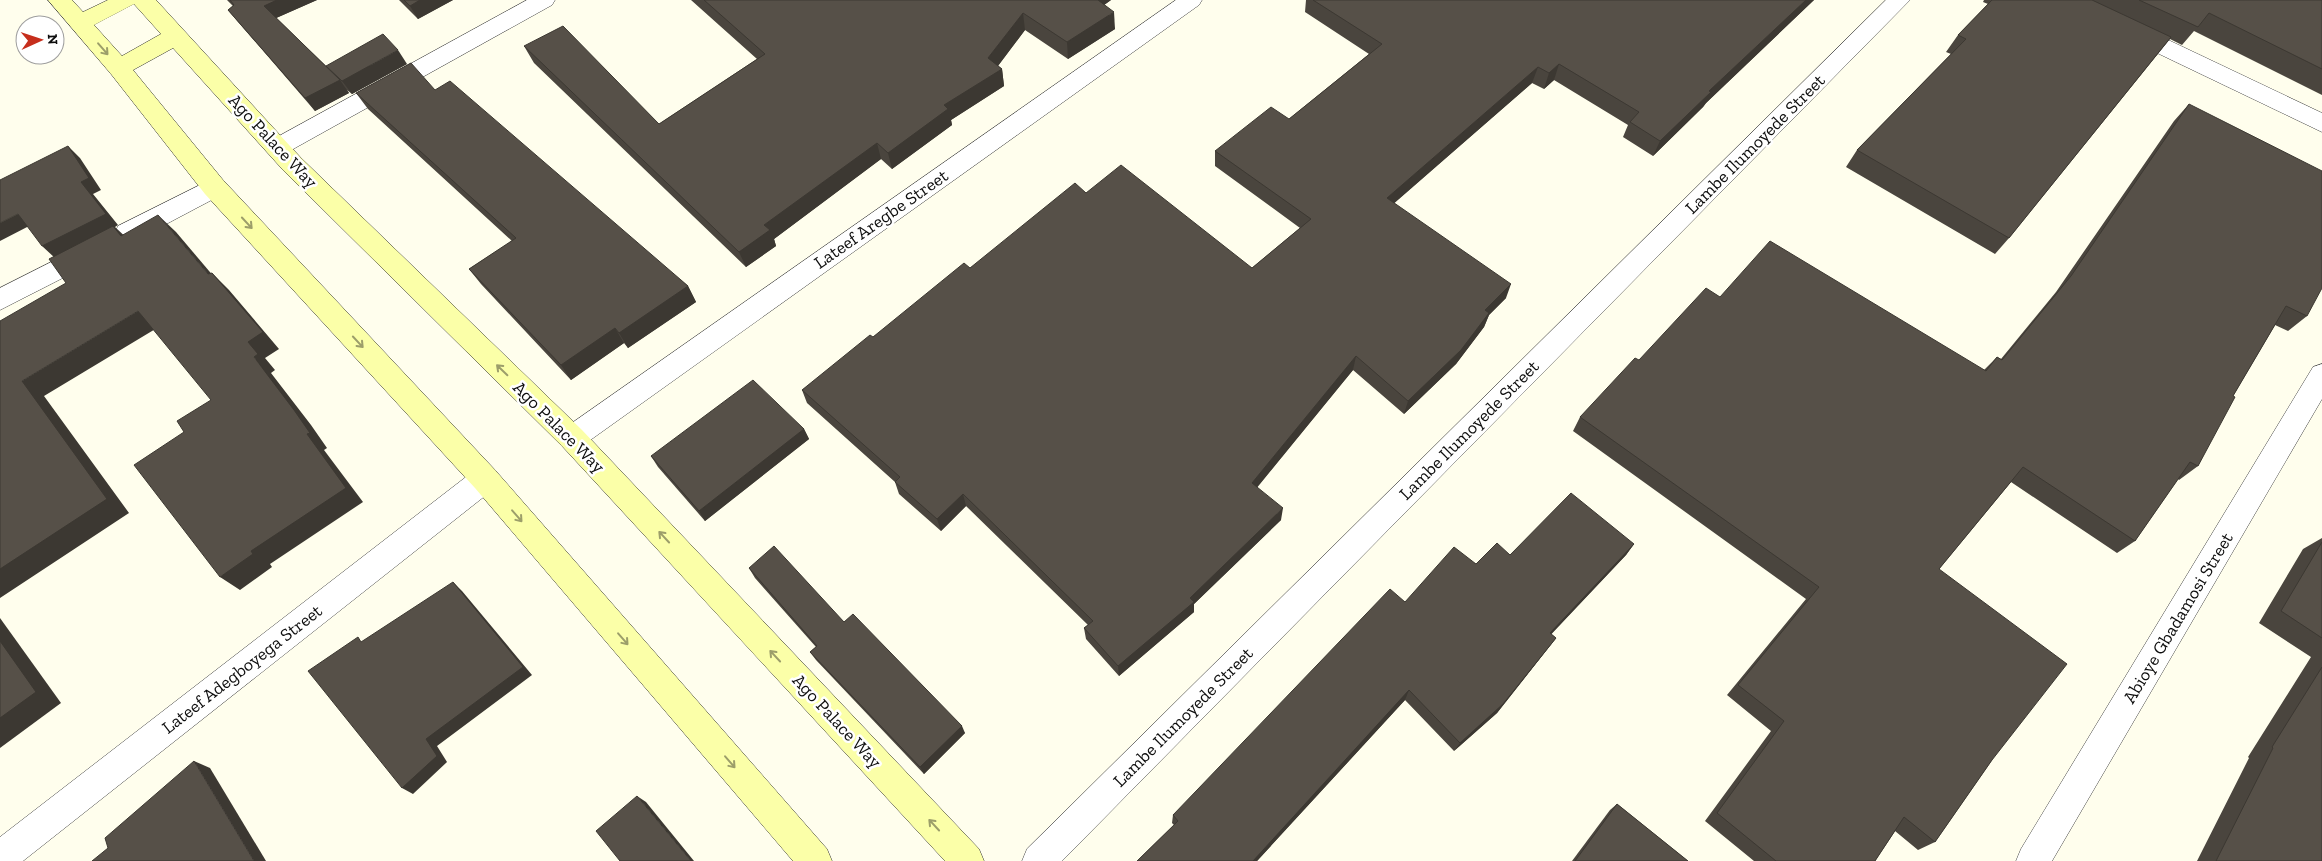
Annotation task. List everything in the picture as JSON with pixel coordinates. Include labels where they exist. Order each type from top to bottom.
[{"type":"main road","points":[[59,0],[119,68],[214,187],[485,479],[815,861]]},
{"type":"main road","points":[[80,23],[126,0]]},
{"type":"main road","name":"Ago Palace Way","points":[[143,0],[278,147],[572,438],[968,861]]},
{"type":"main road","points":[[119,68],[176,36]]},
{"type":"street","points":[[278,147],[544,0]]},
{"type":"street","name":"Lateef Aregbe Street","points":[[572,438],[1191,0]]},
{"type":"street","name":"Lambe Ilumoyede Street","points":[[1039,861],[1898,0]]},
{"type":"street","points":[[2065,0],[2322,123]]},
{"type":"street","points":[[0,300],[214,187]]},
{"type":"street","name":"Abioye Gbadamosi Street","points":[[2033,861],[2322,375]]},
{"type":"street","name":"Lateef Adegboyega Street","points":[[0,858],[485,479]]},
{"type":"building","points":[[230,0],[277,0],[264,6],[340,80],[305,98],[228,10],[234,5]]},
{"type":"building","points":[[404,0],[420,0],[410,6]]},
{"type":"building","points":[[704,0],[1098,0],[1114,12],[1067,42],[1023,13],[988,58],[1002,69],[944,105],[948,109],[888,153],[877,143],[764,225],[770,230],[739,252],[524,46],[563,26],[659,124],[765,54]]},
{"type":"building","points":[[1313,0],[1806,0],[1709,91],[1711,92],[1660,141],[1630,122],[1639,112],[1559,64],[1549,73],[1538,67],[1387,198],[1511,284],[1485,310],[1489,313],[1461,350],[1408,401],[1356,356],[1252,483],[1283,508],[1190,598],[1194,602],[1118,666],[1084,628],[1093,621],[963,494],[937,519],[895,482],[900,477],[802,390],[870,335],[873,337],[964,263],[970,268],[1075,183],[1086,193],[1121,165],[1252,268],[1311,219],[1215,151],[1271,107],[1289,119],[1382,44]]},
{"type":"building","points":[[1992,0],[2092,0],[2171,37],[2009,238],[1857,150],[1966,39],[1958,35]]},
{"type":"building","points":[[2139,0],[2322,0],[2322,69],[2209,13],[2198,27]]},
{"type":"building","points":[[383,34],[398,50],[342,81],[326,66]]},
{"type":"building","points":[[411,63],[435,90],[450,81],[688,286],[619,333],[615,328],[561,365],[469,269],[516,238],[356,93]]},
{"type":"building","points":[[2189,104],[2322,171],[2322,288],[2307,316],[2286,306],[2233,396],[2235,397],[2198,466],[2190,462],[2135,541],[2023,467],[1939,569],[2067,664],[1992,760],[1935,842],[1904,817],[1875,861],[1776,861],[1717,813],[1784,721],[1738,685],[1819,587],[1580,417],[1635,358],[1639,360],[1706,288],[1720,297],[1770,241],[1986,371],[1997,357],[2002,360],[2071,276]]},
{"type":"building","points":[[68,146],[89,178],[81,182],[106,214],[42,246],[18,214],[0,223],[0,180]]},
{"type":"building","points":[[158,215],[208,274],[212,273],[263,332],[248,342],[258,354],[254,357],[294,410],[310,433],[307,434],[346,488],[251,551],[253,554],[220,577],[134,465],[184,432],[177,421],[211,400],[138,311],[22,381],[107,499],[0,569],[0,321],[66,283],[49,259],[113,226],[121,236]]},
{"type":"building","points":[[753,380],[804,429],[699,511],[651,456]]},
{"type":"building","points":[[1571,493],[1634,544],[1550,633],[1556,638],[1503,704],[1460,743],[1409,690],[1253,861],[1137,861],[1178,821],[1173,815],[1390,589],[1405,602],[1454,547],[1476,564],[1497,543],[1510,555]]},
{"type":"building","points":[[2322,542],[2322,638],[2281,611]]},
{"type":"building","points":[[774,546],[844,622],[853,614],[962,726],[920,767],[810,652],[817,646],[749,568]]},
{"type":"building","points":[[453,582],[523,667],[426,739],[437,756],[402,788],[308,671],[358,637],[361,642]]},
{"type":"building","points":[[0,641],[36,692],[0,718]]},
{"type":"building","points":[[2322,667],[2322,861],[2216,861],[2272,747]]},
{"type":"building","points":[[194,761],[254,861],[92,861],[108,848],[105,838]]},
{"type":"building","points":[[637,796],[691,861],[620,861],[596,831]]},
{"type":"building","points":[[1617,804],[1688,861],[1575,861]]}]
